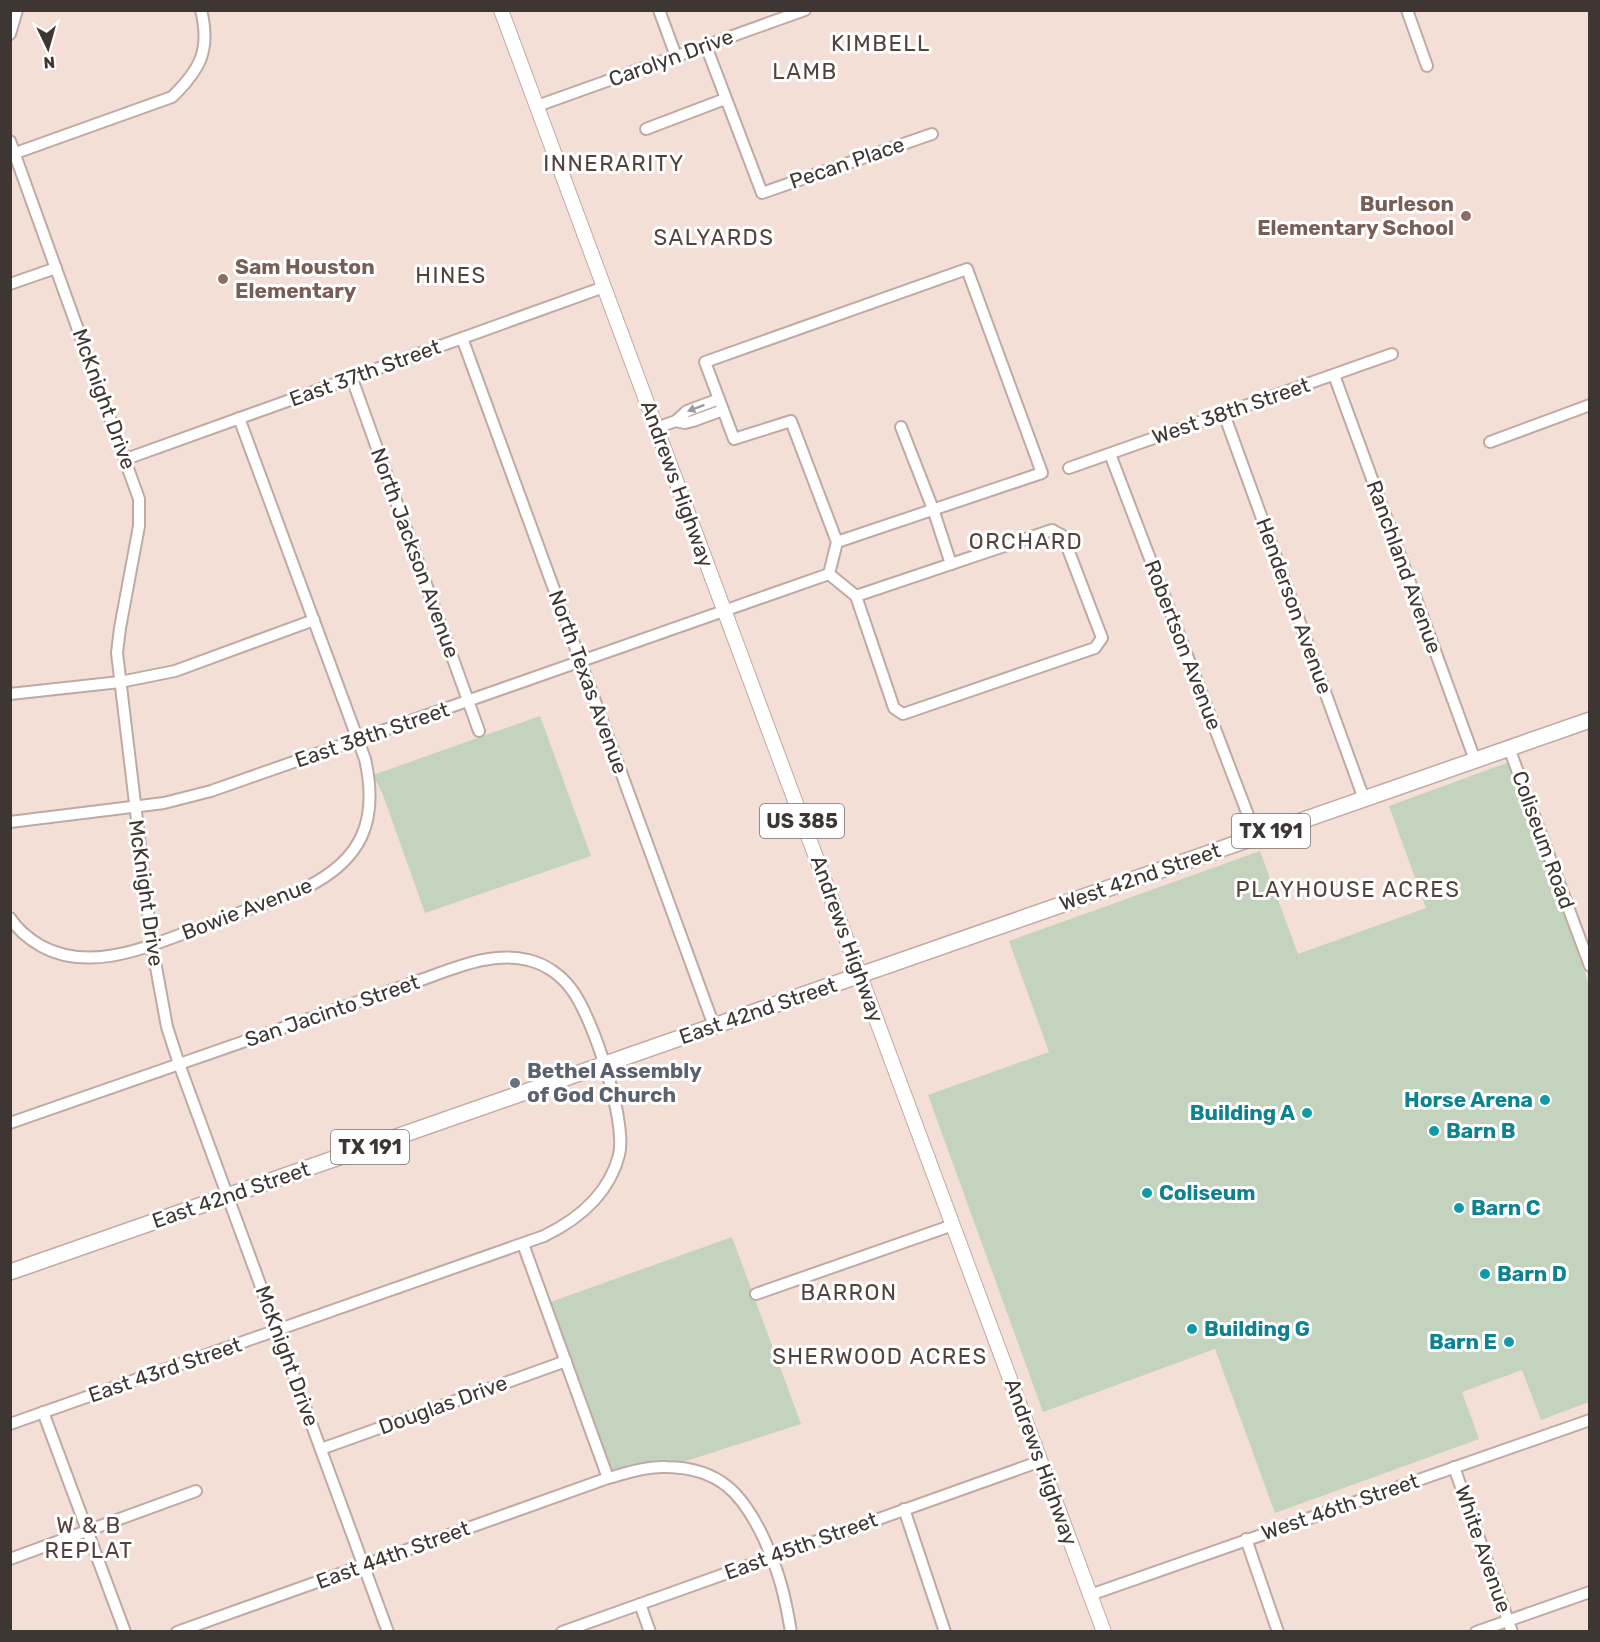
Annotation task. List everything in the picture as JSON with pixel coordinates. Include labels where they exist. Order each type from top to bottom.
[{"type":"highway","name":"West 42nd Street","points":[[860,975],[1590,720]]},
{"type":"highway","name":"East 42nd Street","points":[[10,1272],[860,975]]},
{"type":"main road","name":"Andrews Highway","points":[[501,10],[1104,1632]]},
{"type":"street","points":[[10,34],[17,10]]},
{"type":"street","points":[[12,155],[172,97],[187,82],[202,57],[206,36],[201,10]]},
{"type":"street","points":[[659,10],[676,56]]},
{"type":"street","name":"Carolyn Drive","points":[[537,106],[805,10]]},
{"type":"street","points":[[1407,10],[1426,66]]},
{"type":"street","points":[[646,129],[725,99],[706,46]]},
{"type":"street","name":"Pecan Place","points":[[725,99],[762,192],[932,134]]},
{"type":"street","name":"McKnight Drive","points":[[10,141],[12,155],[138,492],[140,513],[117,653],[152,945],[167,1027],[388,1632]]},
{"type":"street","points":[[10,284],[56,268]]},
{"type":"street","points":[[829,574],[837,542],[791,420],[734,439],[705,362],[967,269],[1042,473],[837,542]]},
{"type":"street","name":"East 37th Street","points":[[126,459],[351,376],[604,287]]},
{"type":"street","name":"North Texas Avenue","points":[[462,338],[714,1026]]},
{"type":"street","name":"West 38th Street","points":[[1069,468],[1392,354]]},
{"type":"street","name":"Ranchland Avenue","points":[[1334,375],[1475,760]]},
{"type":"street","name":"North Jackson Avenue","points":[[351,376],[479,731]]},
{"type":"street","points":[[657,428],[676,421],[685,423],[721,405]]},
{"type":"street","points":[[1490,442],[1590,405]]},
{"type":"street","name":"Henderson Avenue","points":[[1224,414],[1364,799]]},
{"type":"street","name":"Bowie Avenue","points":[[10,918],[23,934],[55,952],[69,957],[110,956],[152,945],[304,888],[321,880],[340,866],[360,841],[368,820],[370,805],[368,774],[358,740],[239,418]]},
{"type":"street","points":[[902,427],[951,564]]},
{"type":"street","name":"Robertson Avenue","points":[[1110,454],[1256,836]]},
{"type":"street","points":[[829,574],[856,596],[894,708],[903,714],[1095,648],[1102,638],[1063,536],[1052,530],[856,596]]},
{"type":"street","points":[[724,611],[829,574]]},
{"type":"street","name":"East 38th Street","points":[[10,822],[164,803],[211,792],[724,611]]},
{"type":"street","points":[[10,694],[120,682],[175,671],[314,620]]},
{"type":"street","name":"Coliseum Road","points":[[1509,748],[1590,966]]},
{"type":"street","name":"San Jacinto Street","points":[[10,1123],[472,963],[501,957],[536,962],[563,979],[580,1002],[604,1065],[620,1119],[621,1142],[615,1165],[598,1196],[578,1217],[552,1232],[523,1244]]},
{"type":"street","points":[[756,1294],[953,1226]]},
{"type":"street","points":[[523,1244],[608,1478]]},
{"type":"street","name":"East 43rd Street","points":[[10,1424],[523,1244]]},
{"type":"street","name":"Douglas Drive","points":[[321,1449],[566,1361]]},
{"type":"street","points":[[44,1412],[124,1632]]},
{"type":"street","name":"West 46th Street","points":[[1090,1595],[1590,1420]]},
{"type":"street","name":"East 45th Street","points":[[562,1632],[1041,1461]]},
{"type":"street","name":"East 44th Street","points":[[177,1632],[608,1478],[634,1471],[666,1467],[689,1469],[713,1478],[739,1496],[747,1506],[778,1570],[791,1632]]},
{"type":"street","name":"White Avenue","points":[[1454,1467],[1512,1632]]},
{"type":"street","points":[[10,1559],[196,1491]]},
{"type":"street","points":[[904,1509],[945,1632]]},
{"type":"street","points":[[1246,1539],[1278,1632]]},
{"type":"street","points":[[1476,1632],[1590,1592]]},
{"type":"street","points":[[640,1604],[650,1632]]},
{"type":"green space","points":[[540,716],[591,856],[425,913],[383,795],[373,775]]},
{"type":"green space","points":[[1509,762],[1589,984],[1589,1402],[1541,1420],[1522,1370],[1462,1392],[1479,1439],[1275,1513],[1215,1349],[1043,1412],[928,1095],[1049,1052],[1009,941],[1260,851],[1298,954],[1426,908],[1389,806]]},
{"type":"green space","points":[[732,1237],[801,1424],[680,1463],[608,1478],[545,1304]]},
{"type":"place","name":"Burleson Elementary School","points":[[1466,216]]},
{"type":"place","name":"Sam Houston Elementary","points":[[223,279]]},
{"type":"place","name":"Bethel Assembly of God Church","points":[[515,1083]]},
{"type":"place","name":"Horse Arena","points":[[1545,1100]]},
{"type":"place","name":"Building A","points":[[1307,1113]]},
{"type":"place","name":"Barn B","points":[[1434,1131]]},
{"type":"place","name":"Coliseum","points":[[1147,1193]]},
{"type":"place","name":"Barn C","points":[[1459,1208]]},
{"type":"place","name":"Barn D","points":[[1485,1274]]},
{"type":"place","name":"Building G","points":[[1192,1329]]},
{"type":"place","name":"Barn E","points":[[1509,1342]]},
{"type":"district","name":"KIMBELL","points":[[881,43]]},
{"type":"district","name":"LAMB","points":[[805,71]]},
{"type":"district","name":"INNERARITY","points":[[614,163]]},
{"type":"district","name":"SALYARDS","points":[[714,237]]},
{"type":"district","name":"HINES","points":[[451,275]]},
{"type":"district","name":"ORCHARD","points":[[1026,541]]},
{"type":"district","name":"PLAYHOUSE ACRES","points":[[1348,889]]},
{"type":"district","name":"BARRON","points":[[849,1292]]},
{"type":"district","name":"SHERWOOD ACRES","points":[[880,1356]]},
{"type":"district","name":"W & B REPLAT","points":[[89,1538]]}]
